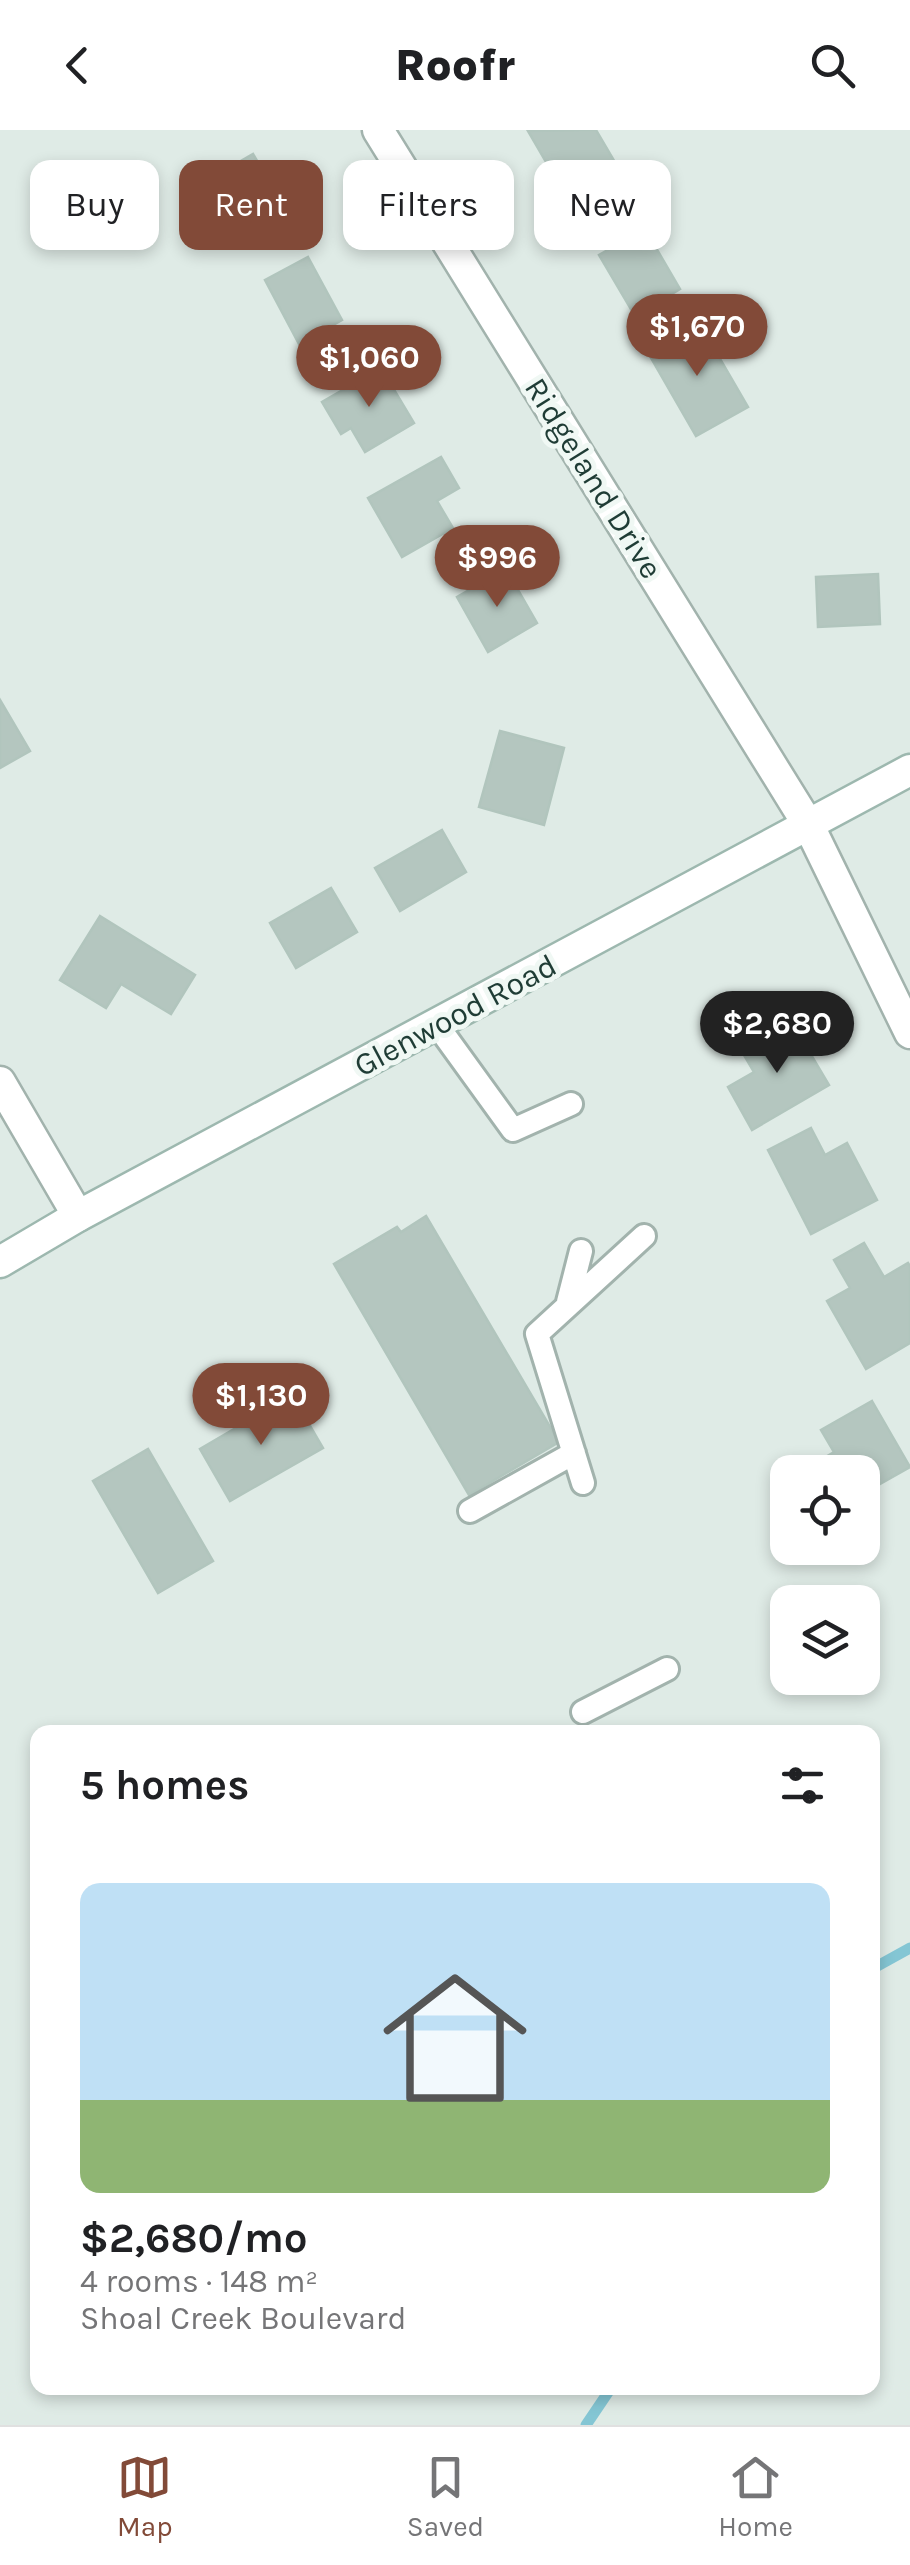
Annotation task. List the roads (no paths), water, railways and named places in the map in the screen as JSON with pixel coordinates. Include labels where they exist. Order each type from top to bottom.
[{"type":"street","name":"Ridgeland Drive","points":[[378,130],[809,826],[910,1033]]},
{"type":"street","name":"Glenwood Road","points":[[0,1262],[78,1216],[910,770]]},
{"type":"street","points":[[0,1082],[78,1216]]},
{"type":"lane","points":[[436,1025],[513,1130],[570,1104]]},
{"type":"lane","points":[[583,1483],[537,1334],[644,1236]]},
{"type":"lane","points":[[568,1302],[581,1251]]},
{"type":"lane","points":[[470,1511],[574,1453]]},
{"type":"lane","points":[[583,1712],[667,1669]]},
{"type":"waterway","points":[[880,1965],[910,1948]]},
{"type":"waterway","points":[[586,2425],[606,2395]]}]
